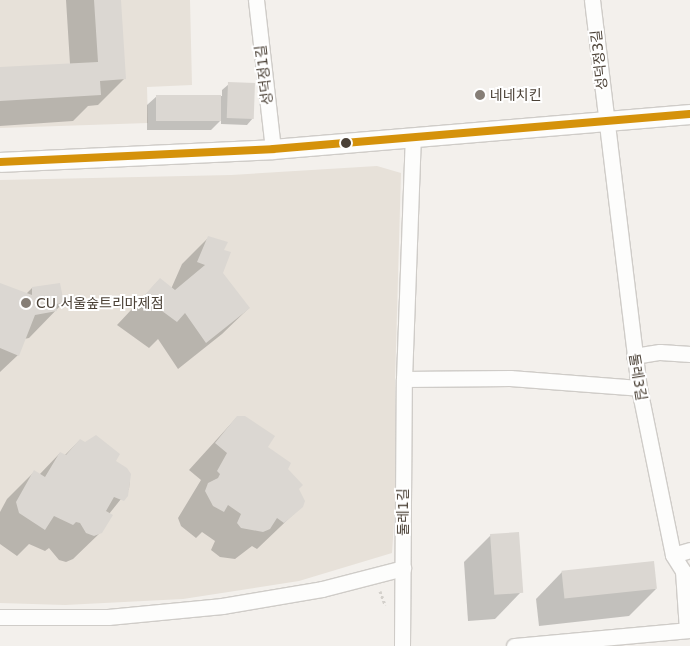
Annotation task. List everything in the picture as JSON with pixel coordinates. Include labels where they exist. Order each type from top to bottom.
[{"type":"street","name":"성덕정1길","points":[[256,0],[273,149]]},
{"type":"street","name":"성덕정3길","points":[[592,0],[606,119]]},
{"type":"street","points":[[0,162],[273,149],[413,138],[606,119],[690,114]]},
{"type":"street","name":"둘레3길","points":[[606,119],[638,388],[673,555],[683,571],[688,630]]},
{"type":"street","name":"둘레1길","points":[[402,646],[404,379],[413,138]]},
{"type":"street","points":[[634,356],[660,352],[690,354]]},
{"type":"street","points":[[404,379],[510,378],[638,388]]},
{"type":"street","points":[[673,555],[690,550]]},
{"type":"street","points":[[0,617],[108,617],[222,606],[322,589],[403,568]]},
{"type":"street","points":[[514,646],[688,630]]},
{"type":"shaded area","points":[[0,0],[190,0],[192,85],[147,87],[148,123],[0,128]]},
{"type":"shaded area","points":[[377,166],[401,173],[395,382],[397,476],[392,553],[299,581],[183,599],[65,605],[0,603],[0,180],[231,175]]},
{"type":"building","points":[[94,0],[121,0],[126,79],[100,81],[101,95],[0,101],[0,67],[98,62]]},
{"type":"building","points":[[228,82],[255,83],[254,119],[227,118]]},
{"type":"building","points":[[156,95],[221,95],[221,121],[156,121]]},
{"type":"building","points":[[208,236],[228,242],[224,250],[231,252],[223,273],[250,308],[206,343],[185,313],[177,322],[143,297],[160,278],[175,290],[205,265],[197,262]]},
{"type":"building","points":[[0,283],[32,295],[32,287],[60,283],[64,303],[56,304],[57,311],[35,315],[19,356],[0,348]]},
{"type":"building","points":[[237,416],[245,416],[275,436],[268,447],[291,463],[288,469],[303,485],[299,489],[305,501],[303,507],[284,523],[277,518],[270,529],[263,532],[241,528],[237,523],[241,514],[228,505],[224,512],[213,506],[205,491],[208,483],[218,478],[220,474],[217,471],[227,453],[215,443]]},
{"type":"building","points":[[96,435],[120,454],[116,461],[127,468],[131,474],[128,496],[124,501],[114,497],[106,511],[113,515],[102,533],[94,536],[86,533],[80,523],[76,522],[73,525],[54,516],[45,530],[19,513],[16,502],[34,470],[45,477],[60,452],[66,455],[80,439],[85,442]]},
{"type":"building","points":[[519,532],[523,593],[494,595],[490,534]]},
{"type":"building","points":[[654,561],[657,589],[564,599],[562,571]]},
{"type":"transit line","points":[[0,162],[273,149],[690,114]]},
{"type":"place","name":"네네치킨","points":[[480,95]]},
{"type":"place","name":"CU 서울숲트리마제점","points":[[26,303]]}]
